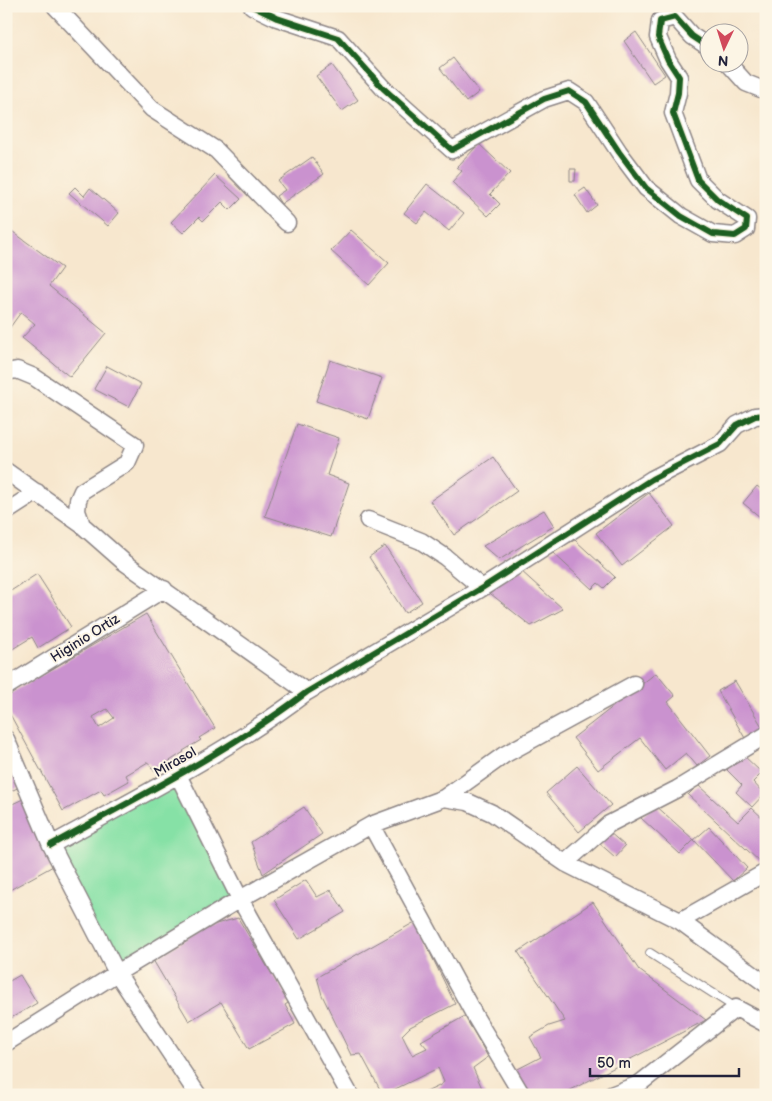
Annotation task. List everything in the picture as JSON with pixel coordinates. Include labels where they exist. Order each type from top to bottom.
[{"type":"street","points":[[55,6],[152,109],[216,150],[287,223]]},
{"type":"street","points":[[252,6],[277,18],[338,38],[383,88],[452,150],[544,99],[569,91],[586,102],[618,152],[646,188],[681,216],[713,234],[735,236],[746,229],[747,219],[718,200],[698,180],[673,113],[678,93],[679,77],[668,60],[658,37],[660,21],[675,17],[692,36],[700,41]]},
{"type":"street","points":[[736,72],[746,83],[766,90]]},
{"type":"street","points":[[6,372],[17,370],[34,377],[134,445],[127,463],[82,491],[78,500],[77,511],[82,525]]},
{"type":"street","name":"Mirasol","points":[[51,845],[178,775],[285,709],[307,692],[482,588],[652,479],[720,444],[737,425],[755,416],[766,415]]},
{"type":"street","points":[[6,470],[82,525],[124,562],[307,692]]},
{"type":"street","points":[[6,512],[37,492]]},
{"type":"street","points":[[368,520],[421,541],[445,557],[482,588]]},
{"type":"street","name":"Higinio Ortiz","points":[[6,686],[164,589]]},
{"type":"street","points":[[6,1044],[117,973],[240,899],[371,825],[444,798],[504,755],[634,684]]},
{"type":"street","points":[[565,863],[609,824],[677,790],[766,736]]},
{"type":"street","points":[[6,739],[51,845],[117,973],[198,1095]]},
{"type":"street","points":[[178,775],[240,899],[350,1095]]},
{"type":"street","points":[[444,798],[468,802],[492,813],[565,863],[680,920],[766,984]]},
{"type":"street","points":[[371,825],[476,1018],[522,1095]]},
{"type":"street","points":[[680,920],[766,872]]},
{"type":"street","points":[[610,1095],[643,1089],[736,1008],[766,1024]]},
{"type":"lane","points":[[650,953],[736,1008]]},
{"type":"green space","points":[[178,775],[240,899],[117,973],[51,845]]},
{"type":"building","points":[[636,32],[665,75],[653,83],[624,41]]},
{"type":"building","points":[[453,58],[479,92],[466,102],[440,68]]},
{"type":"building","points":[[332,65],[358,100],[342,111],[316,76]]},
{"type":"building","points":[[479,144],[510,173],[490,194],[500,204],[488,216],[452,182],[462,171],[457,167]]},
{"type":"building","points":[[312,157],[324,174],[281,204],[276,196],[285,190],[278,181]]},
{"type":"building","points":[[570,169],[576,169],[575,181],[570,181]]},
{"type":"building","points":[[215,175],[241,199],[230,210],[222,202],[203,221],[199,217],[183,233],[171,222]]},
{"type":"building","points":[[427,184],[464,213],[449,231],[426,212],[417,223],[404,213]]},
{"type":"building","points":[[75,187],[84,196],[90,188],[119,213],[108,226],[69,193]]},
{"type":"building","points":[[585,188],[597,205],[587,213],[575,195]]},
{"type":"building","points":[[9,229],[62,268],[49,286],[106,333],[70,377],[22,338],[35,324],[21,312],[6,333],[6,232]]},
{"type":"building","points":[[351,230],[389,263],[369,285],[331,251]]},
{"type":"building","points":[[330,360],[382,378],[368,419],[316,401]]},
{"type":"building","points":[[107,366],[141,384],[129,407],[94,389]]},
{"type":"building","points":[[297,424],[339,438],[327,475],[349,483],[331,537],[265,516]]},
{"type":"building","points":[[493,457],[517,491],[454,535],[430,501]]},
{"type":"building","points":[[757,486],[766,493],[766,522],[743,503]]},
{"type":"building","points":[[649,493],[674,526],[622,566],[596,533]]},
{"type":"building","points":[[544,510],[554,526],[499,560],[483,546]]},
{"type":"building","points":[[575,540],[615,577],[604,588],[598,583],[592,589],[551,551]]},
{"type":"building","points":[[385,546],[422,602],[405,613],[369,557]]},
{"type":"building","points":[[520,570],[563,609],[531,626],[486,590]]},
{"type":"building","points":[[37,574],[71,627],[38,648],[32,637],[6,653],[6,594]]},
{"type":"building","points":[[146,614],[215,728],[199,738],[201,740],[184,752],[154,771],[148,762],[126,775],[129,781],[104,795],[101,790],[63,811],[6,707],[6,696]],"holes":[[[107,709],[114,718],[99,728],[93,717]]]},
{"type":"building","points":[[656,673],[675,696],[668,702],[710,756],[697,766],[686,753],[665,770],[640,738],[598,770],[573,738]]},
{"type":"building","points":[[735,681],[764,730],[746,740],[718,691]]},
{"type":"building","points":[[742,754],[762,773],[753,782],[764,794],[752,807],[736,792],[742,785],[727,770]]},
{"type":"building","points":[[8,763],[20,787],[6,793],[6,764]]},
{"type":"building","points":[[577,766],[611,805],[579,832],[546,793]]},
{"type":"building","points":[[698,785],[738,822],[752,808],[766,821],[766,856],[760,862],[688,795]]},
{"type":"building","points":[[23,799],[55,865],[6,892],[6,807]]},
{"type":"building","points":[[654,804],[694,840],[680,854],[641,818]]},
{"type":"building","points":[[304,807],[322,834],[263,874],[251,842]]},
{"type":"building","points":[[709,827],[747,868],[733,881],[694,840]]},
{"type":"building","points":[[608,831],[625,846],[615,857],[598,842]]},
{"type":"building","points":[[306,880],[317,897],[331,890],[345,912],[299,939],[274,900]]},
{"type":"building","points":[[593,902],[639,970],[706,1020],[561,1095],[526,1095],[514,1071],[541,1057],[530,1037],[549,1026],[565,1021],[518,952]]},
{"type":"building","points":[[238,918],[268,968],[291,1001],[285,1005],[295,1024],[249,1049],[221,1002],[189,1021],[153,960],[205,927]]},
{"type":"building","points":[[415,922],[455,1004],[410,1027],[402,1035],[412,1055],[427,1048],[421,1041],[465,1016],[488,1057],[473,1068],[485,1095],[420,1095],[444,1082],[438,1068],[383,1095],[361,1054],[351,1055],[322,995],[317,977]]},
{"type":"building","points":[[20,975],[37,1003],[6,1021],[6,983]]},
{"type":"cycle path","points":[[252,6],[277,18],[338,38],[383,88],[452,150],[544,99],[569,91],[586,102],[619,152],[646,188],[681,216],[713,234],[735,236],[746,229],[747,219],[718,200],[698,180],[673,113],[678,93],[679,77],[668,60],[658,37],[660,21],[675,17],[692,36],[700,41]]},
{"type":"cycle path","points":[[51,845],[214,754],[277,714],[307,692],[482,588],[652,479],[720,444],[737,425],[755,416],[766,415]]}]
